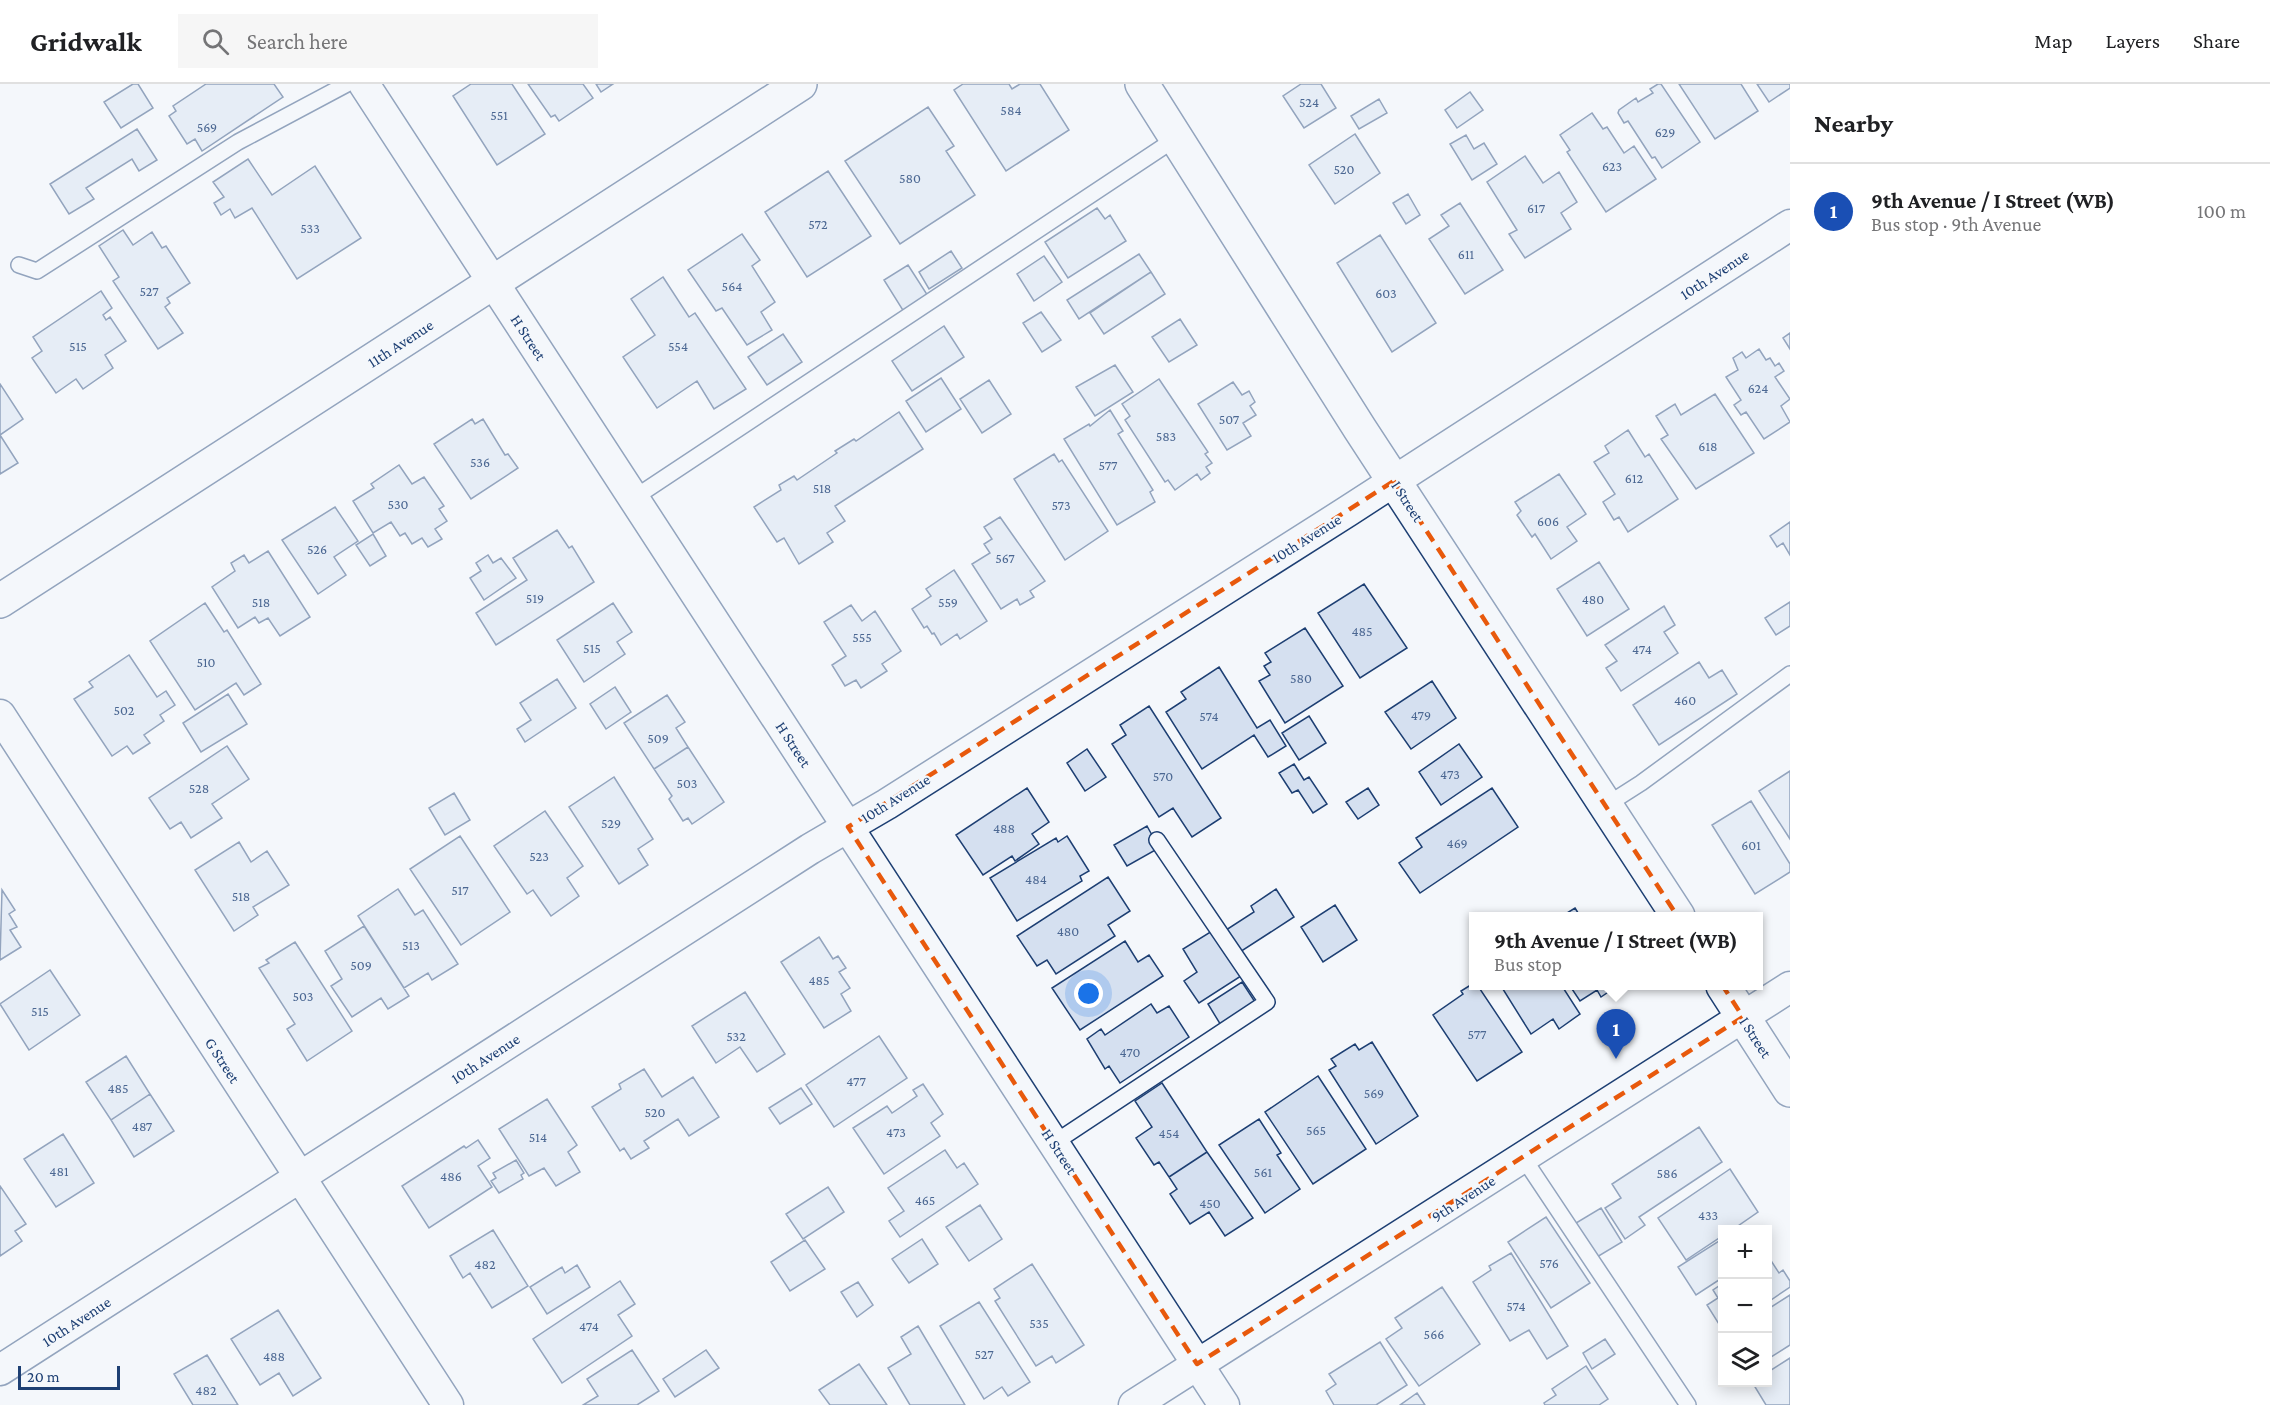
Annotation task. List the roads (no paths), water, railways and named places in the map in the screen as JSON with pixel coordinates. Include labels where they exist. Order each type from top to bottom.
[{"type":"street","name":"H Street","points":[[364,84],[1224,1405]]},
{"type":"street","name":"11th Avenue","points":[[0,601],[800,84]]},
{"type":"street","name":"I Street","points":[[1142,84],[1178,137],[1395,481],[1674,912]]},
{"type":"street","name":"10th Avenue","points":[[0,1370],[810,849],[1395,481],[1790,225]]},
{"type":"street","name":"G Street","points":[[0,715],[448,1405]]},
{"type":"street","name":"9th Avenue","points":[[1134,1405],[1524,1159],[1790,987]]},
{"type":"street","name":"I Street","points":[[1726,990],[1790,1090]]},
{"type":"lane","points":[[19,265],[37,271],[238,142],[347,84]]},
{"type":"lane","points":[[634,498],[1178,137]]},
{"type":"lane","points":[[1605,806],[1641,783],[1790,674]]},
{"type":"lane","points":[[1054,1143],[1267,1002],[1156,840]]},
{"type":"lane","points":[[1524,1159],[1688,1405]]},
{"type":"place","name":"9th Avenue / I Street (WB)","points":[[1616,1059]]}]
